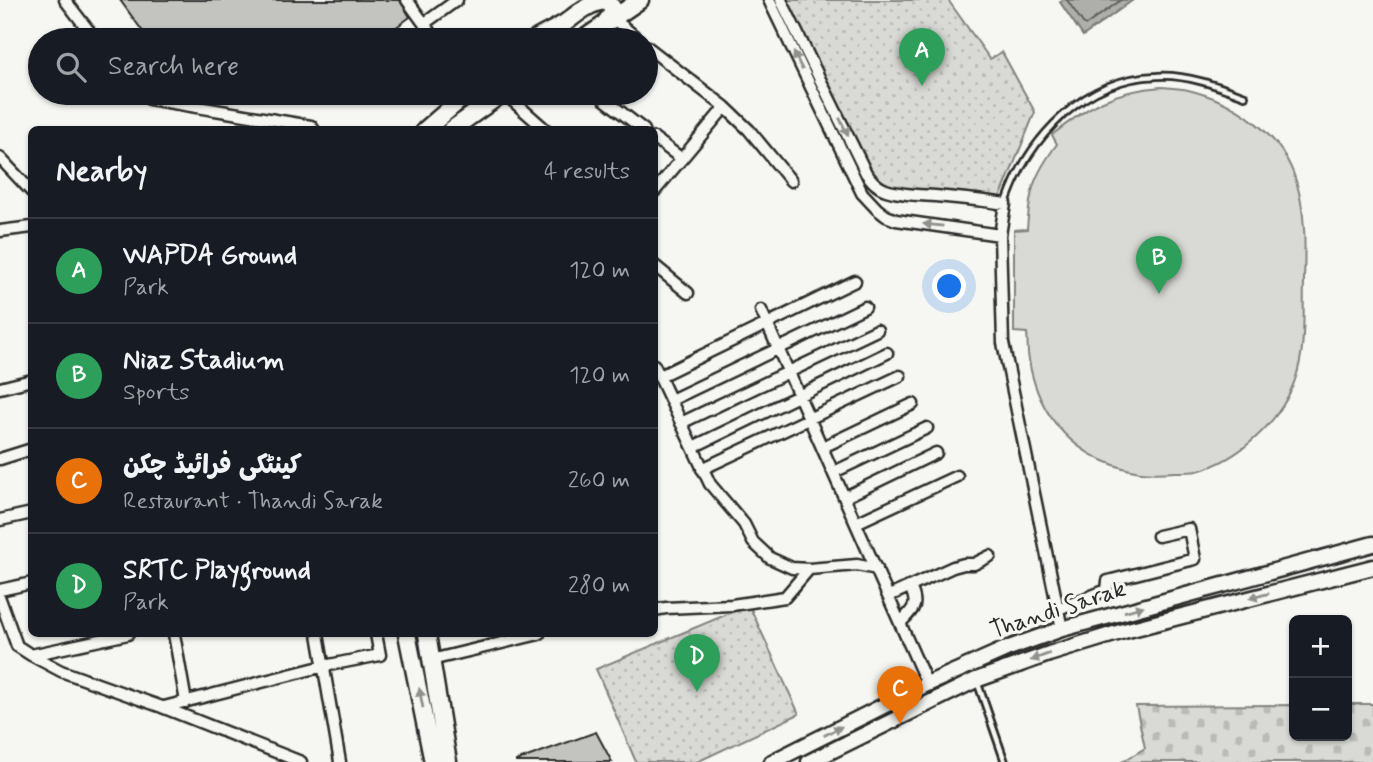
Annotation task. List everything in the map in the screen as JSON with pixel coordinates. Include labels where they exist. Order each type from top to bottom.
[{"type":"highway","points":[[548,28],[583,0]]},
{"type":"highway","points":[[600,28],[640,0]]},
{"type":"highway","points":[[556,28],[600,1],[606,1],[612,7],[608,23]]},
{"type":"highway","points":[[430,126],[454,105]]},
{"type":"highway","points":[[457,126],[487,105]]},
{"type":"highway","points":[[408,637],[433,762]]},
{"type":"highway","points":[[427,637],[448,762]]},
{"type":"main road","name":"Thandi Sarak","points":[[772,762],[927,684],[1006,649],[1062,629],[1373,544]]},
{"type":"main road","points":[[1289,567],[1295,587]]},
{"type":"main road","name":"Thandi Sarak","points":[[808,762],[976,680],[1049,654],[1124,631],[1373,567]]},
{"type":"street","points":[[65,0],[87,28]]},
{"type":"street","points":[[407,0],[428,28]]},
{"type":"street","points":[[425,23],[457,0]]},
{"type":"street","points":[[769,0],[866,198],[886,216],[909,223],[1000,234]]},
{"type":"street","points":[[781,0],[872,181],[888,191],[1005,204],[1000,234],[1003,343],[1062,629]]},
{"type":"street","points":[[608,23],[617,28]]},
{"type":"street","points":[[658,55],[725,107],[749,130],[791,181]]},
{"type":"street","points":[[185,105],[312,126]]},
{"type":"street","points":[[518,105],[541,126]]},
{"type":"street","points":[[612,105],[639,126]]},
{"type":"street","points":[[658,187],[725,107]]},
{"type":"street","points":[[658,141],[682,159]]},
{"type":"street","points":[[0,158],[28,188]]},
{"type":"street","points":[[0,231],[28,228]]},
{"type":"street","points":[[658,268],[688,293]]},
{"type":"street","points":[[660,376],[855,281]]},
{"type":"street","points":[[671,400],[865,306]]},
{"type":"street","points":[[761,310],[927,684]]},
{"type":"street","points":[[681,423],[877,330]]},
{"type":"street","points":[[693,447],[887,353]]},
{"type":"street","points":[[658,372],[710,484],[744,524],[753,542],[770,558],[792,568],[857,565],[877,569]]},
{"type":"street","points":[[702,469],[900,376]]},
{"type":"street","points":[[0,388],[28,381]]},
{"type":"street","points":[[823,447],[913,404]]},
{"type":"street","points":[[834,472],[927,428]]},
{"type":"street","points":[[0,459],[28,450]]},
{"type":"street","points":[[845,497],[936,453]]},
{"type":"street","points":[[856,523],[957,476]]},
{"type":"street","points":[[0,520],[28,514]]},
{"type":"street","points":[[1058,609],[1107,590],[1108,581],[1195,559],[1189,529],[1158,536]]},
{"type":"street","points":[[889,596],[953,567],[974,564],[990,556]]},
{"type":"street","points":[[658,609],[732,605],[785,597],[809,569]]},
{"type":"street","points":[[0,590],[28,584]]},
{"type":"street","points":[[901,622],[916,603],[910,587]]},
{"type":"street","points":[[0,599],[4,624],[18,646],[31,655],[61,671],[302,762]]},
{"type":"street","points":[[31,655],[114,637]]},
{"type":"street","points":[[175,637],[186,702]]},
{"type":"street","points":[[319,637],[340,762]]},
{"type":"street","points":[[162,707],[324,666],[380,655],[377,637]]},
{"type":"street","points":[[431,660],[527,637]]},
{"type":"lane","points":[[1005,204],[1026,159],[1055,122],[1093,94],[1115,84],[1138,77],[1159,75],[1222,87],[1245,96]]},
{"type":"lane","points":[[976,680],[1004,762]]},
{"type":"green space","points":[[784,0],[948,0],[990,59],[1002,52],[1035,112],[1000,198],[870,187]]},
{"type":"green space","points":[[1161,87],[1188,90],[1223,102],[1268,134],[1289,164],[1296,181],[1303,218],[1305,256],[1301,356],[1295,380],[1280,410],[1243,448],[1213,466],[1197,471],[1156,473],[1139,472],[1104,461],[1076,444],[1053,421],[1033,377],[1028,357],[1027,333],[1014,332],[1014,230],[1027,229],[1034,184],[1057,144],[1052,135],[1102,101],[1129,92]]},
{"type":"green space","points":[[749,605],[799,714],[697,762],[636,762],[596,669]]},
{"type":"green space","points":[[1352,704],[1373,704],[1373,762],[1122,762],[1145,748],[1136,706],[1289,705],[1289,741],[1352,741]]},
{"type":"water","points":[[1133,0],[1083,36],[1060,2]]},
{"type":"building","points":[[120,0],[400,0],[410,17],[395,28],[140,28]]},
{"type":"building","points":[[596,732],[612,762],[516,762],[516,761]]},
{"type":"place","name":"WAPDA Ground","points":[[922,86]]},
{"type":"place","name":"Niaz Stadium","points":[[1159,294]]},
{"type":"place","name":"SRTC Playground","points":[[697,692]]},
{"type":"place","name":"کینٹکی فرائیڈ چکن","points":[[900,724]]}]
